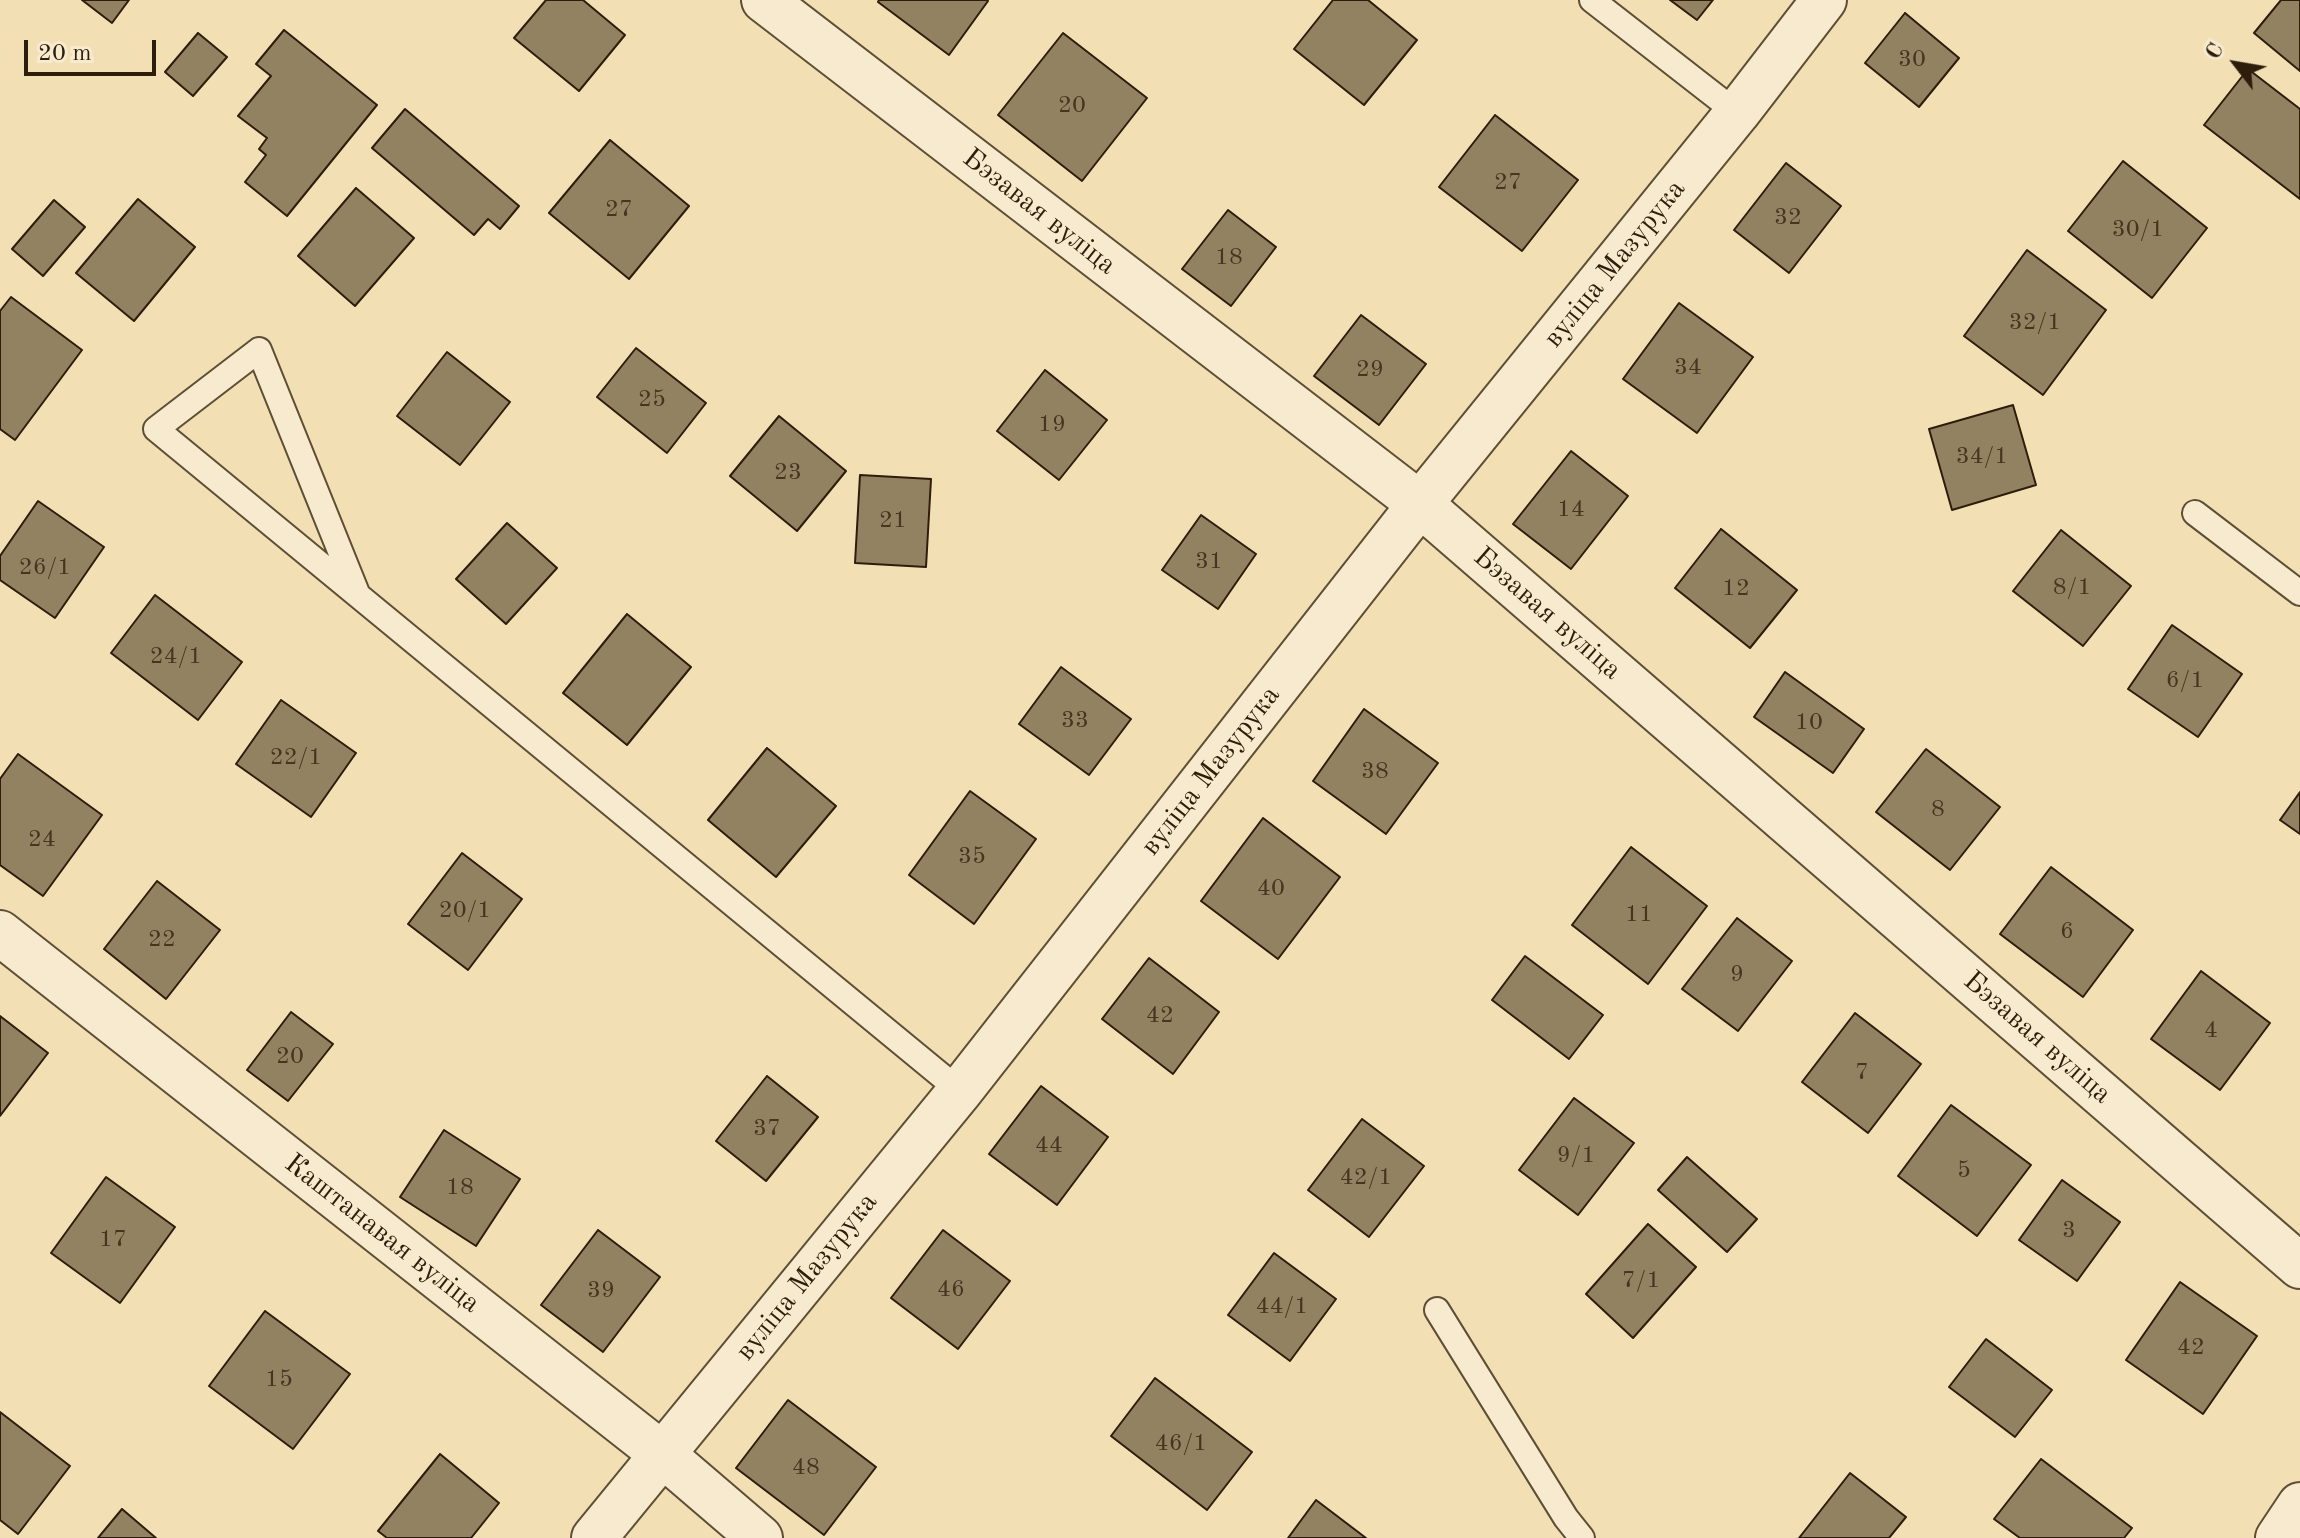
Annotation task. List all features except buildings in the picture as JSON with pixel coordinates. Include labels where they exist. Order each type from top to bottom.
[{"type":"street","name":"Бэзавая вуліца","points":[[764,0],[1420,504],[2300,1266]]},
{"type":"street","name":"вуліца Мазурука","points":[[594,1538],[960,1091],[1420,504],[1737,113],[1824,0]]},
{"type":"street","name":"Каштанавая вуліца","points":[[0,933],[662,1454],[760,1538]]},
{"type":"street","points":[[2278,1538],[2300,1505]]},
{"type":"lane","points":[[1592,0],[1737,113]]},
{"type":"lane","points":[[357,593],[259,350],[156,429],[960,1091]]},
{"type":"lane","points":[[2195,513],[2300,593]]},
{"type":"lane","points":[[1437,1310],[1566,1518],[1582,1538]]}]
